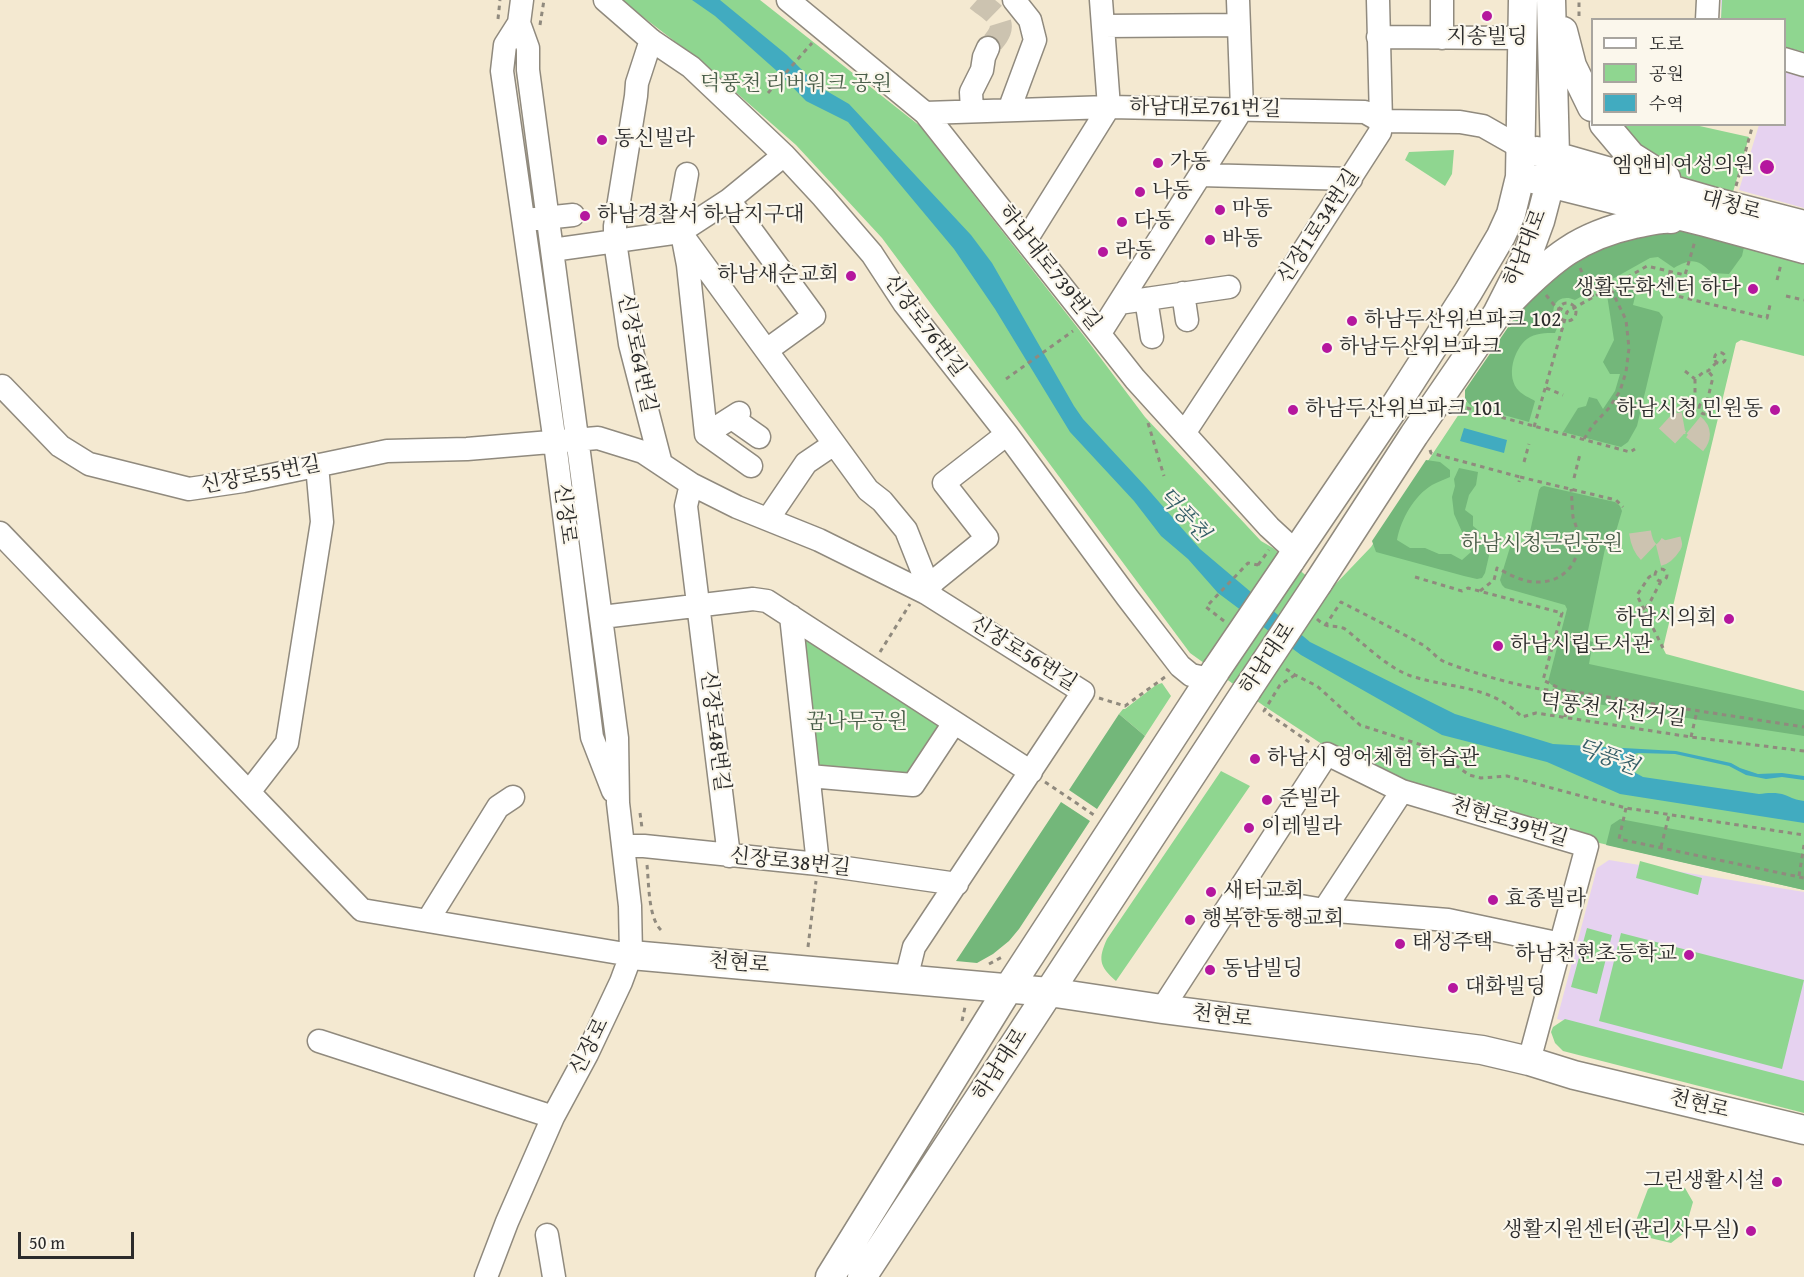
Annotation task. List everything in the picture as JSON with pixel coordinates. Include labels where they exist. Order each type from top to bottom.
[{"type":"main road","name":"하남대로","points":[[830,1277],[1008,989],[1213,675],[1281,557],[1394,409],[1501,236],[1511,214],[1520,177],[1523,0]]},
{"type":"main road","name":"하남대로","points":[[862,1277],[1420,426],[1497,314],[1529,251],[1540,221],[1555,155],[1551,0]]},
{"type":"main road","points":[[1557,0],[1572,66],[1591,103]]},
{"type":"main road","points":[[1606,126],[1630,156],[1712,212]]},
{"type":"main road","name":"대청로","points":[[1520,147],[1555,155],[1712,212],[1793,253]]},
{"type":"main road","name":"대청로","points":[[1520,177],[1712,212],[1799,225]]},
{"type":"main road","points":[[1497,314],[1533,278],[1571,248],[1585,240],[1620,228],[1712,212]]},
{"type":"main road","points":[[1501,236],[1516,230],[1525,236],[1526,242],[1515,265],[1517,274]]},
{"type":"main road","name":"천현로","points":[[631,955],[1049,992],[1162,1009],[1482,1050],[1574,1075],[1804,1130]]},
{"type":"street","name":"신장로","points":[[522,0],[519,23],[505,45],[502,71],[555,443],[592,737],[618,803]]},
{"type":"street","name":"신장로76번길","points":[[605,0],[651,40],[691,67],[784,155],[872,254],[904,303],[1007,434],[1180,666],[1191,675],[1213,675]]},
{"type":"street","name":"하남대로739번길","points":[[788,0],[925,113],[1135,379],[1269,527],[1281,557]]},
{"type":"street","points":[[1010,110],[1035,40],[1029,20],[1014,0]]},
{"type":"street","points":[[1026,240],[1109,107],[1101,0]]},
{"type":"street","points":[[1100,333],[1242,109],[1238,0]]},
{"type":"street","name":"신장1로34번길","points":[[1185,432],[1380,132],[1378,0]]},
{"type":"street","points":[[1442,0],[1442,38]]},
{"type":"street","points":[[1707,18],[1708,0]]},
{"type":"street","name":"신장로","points":[[486,1277],[507,1221],[553,1117],[587,1054],[621,982],[631,955],[630,906],[618,803],[617,738],[528,70],[528,48],[519,23]]},
{"type":"street","points":[[1103,26],[1238,25]]},
{"type":"street","points":[[1378,37],[1522,39]]},
{"type":"street","name":"신장로64번길","points":[[651,40],[637,83],[615,226],[615,241],[630,344],[661,464]]},
{"type":"street","points":[[972,111],[971,92],[982,70],[988,48]]},
{"type":"street","points":[[1786,59],[1804,65]]},
{"type":"street","name":"하남대로761번길","points":[[925,113],[1109,107],[1365,112],[1381,121],[1460,122],[1483,126],[1520,147]]},
{"type":"street","points":[[1483,126],[1520,177]]},
{"type":"street","points":[[552,250],[680,232],[729,200],[784,155]]},
{"type":"street","points":[[687,174],[679,218],[680,232],[688,265],[706,434],[751,466]]},
{"type":"street","points":[[1200,175],[1351,179]]},
{"type":"street","points":[[729,200],[814,316],[767,350]]},
{"type":"street","points":[[524,221],[573,215]]},
{"type":"street","points":[[680,232],[868,490],[882,501],[906,530],[927,591]]},
{"type":"street","points":[[1119,303],[1229,287]]},
{"type":"street","points":[[1184,294],[1187,320]]},
{"type":"street","points":[[1146,299],[1152,337]]},
{"type":"street","name":"신장로55번길","points":[[0,387],[2,386],[60,446],[89,464],[189,489],[243,481],[387,452],[555,443]]},
{"type":"street","points":[[706,434],[736,415],[759,437]]},
{"type":"street","points":[[927,591],[934,581],[987,538],[945,483],[1007,434]]},
{"type":"street","name":"신장로56번길","points":[[555,443],[598,438],[643,452],[691,484],[737,507],[819,540],[927,591],[1083,692],[914,947],[906,979]]},
{"type":"street","points":[[768,519],[806,463],[834,444]]},
{"type":"street","points":[[249,792],[286,743],[322,522],[317,465]]},
{"type":"street","points":[[691,484],[686,506],[698,606]]},
{"type":"street","points":[[0,533],[362,910],[631,955]]},
{"type":"street","points":[[602,617],[753,599],[767,601],[1031,772]]},
{"type":"street","name":"신장로48번길","points":[[698,606],[729,856]]},
{"type":"street","points":[[791,616],[818,864]]},
{"type":"street","points":[[809,776],[913,785],[954,723]]},
{"type":"street","points":[[1162,1009],[1327,754]]},
{"type":"street","name":"천현로39번길","points":[[1327,754],[1402,791],[1587,846],[1528,1061]]},
{"type":"street","points":[[1324,910],[1402,791]]},
{"type":"street","points":[[428,920],[498,807],[513,797]]},
{"type":"street","name":"신장로38번길","points":[[624,846],[644,846],[818,864],[957,885]]},
{"type":"street","points":[[1236,895],[1324,910],[1448,920],[1561,944]]},
{"type":"street","points":[[319,1041],[553,1117]]},
{"type":"street","points":[[547,1235],[554,1277]]},
{"type":"path","points":[[497,29],[500,0]]},
{"type":"path","points":[[768,93],[800,57],[813,19]]},
{"type":"path","points":[[1567,312],[1647,266],[1685,275],[1753,126]]},
{"type":"path","points":[[1777,280],[1793,253]]},
{"type":"path","points":[[1579,267],[1593,297]]},
{"type":"path","points":[[1670,272],[1665,293],[1767,318],[1770,305]]},
{"type":"path","points":[[1584,440],[1620,391],[1626,372],[1629,348],[1626,320],[1610,287]]},
{"type":"path","points":[[1543,292],[1559,308],[1567,312]]},
{"type":"path","points":[[1786,296],[1804,300]]},
{"type":"path","points":[[1569,303],[1576,312],[1574,318],[1565,321],[1559,316],[1559,308],[1569,303]]},
{"type":"path","points":[[1534,427],[1567,312]]},
{"type":"path","points":[[1006,379],[1065,336]]},
{"type":"path","points":[[1708,371],[1713,377],[1707,402],[1711,408],[1708,413],[1704,414],[1701,412],[1700,405],[1695,401],[1695,379],[1717,362]]},
{"type":"path","points":[[1685,371],[1695,379]]},
{"type":"path","points":[[1546,388],[1563,395]]},
{"type":"path","points":[[1700,405],[1707,402]]},
{"type":"path","points":[[1450,412],[1467,408],[1630,452],[1635,449]]},
{"type":"path","points":[[1146,414],[1164,476]]},
{"type":"path","points":[[1524,462],[1529,444]]},
{"type":"path","points":[[1428,446],[1431,453],[1616,500],[1623,507]]},
{"type":"path","points":[[1574,478],[1580,454]]},
{"type":"path","points":[[1519,482],[1520,477]]},
{"type":"path","points":[[1480,591],[1494,580],[1497,568],[1512,576],[1536,582],[1556,579],[1571,569],[1578,550],[1579,537],[1573,516],[1571,489]]},
{"type":"path","points":[[1224,621],[1206,607],[1248,563],[1258,566],[1281,557]]},
{"type":"path","points":[[1258,566],[1281,557]]},
{"type":"path","points":[[1644,610],[1661,581],[1667,577],[1666,571],[1659,569],[1649,577],[1636,595],[1663,648]]},
{"type":"path","points":[[1655,574],[1657,580],[1661,581]]},
{"type":"path","points":[[1415,577],[1462,591],[1468,588],[1562,613],[1543,681],[1562,690]]},
{"type":"path","points":[[869,668],[914,599],[927,591]]},
{"type":"path","points":[[1325,626],[1341,602],[1426,646],[1443,662],[1540,689],[1570,691],[1804,727]]},
{"type":"path","name":"덕풍천 자전거길","points":[[1316,618],[1325,626],[1343,628],[1384,660],[1410,675],[1464,687],[1498,698],[1514,708],[1522,717],[1536,713],[1691,737],[1804,751]]},
{"type":"path","points":[[1083,692],[1125,706],[1180,666]]},
{"type":"path","points":[[1286,669],[1317,686],[1360,724],[1434,748],[1469,775],[1481,778],[1507,776],[1626,808],[1804,835]]},
{"type":"path","points":[[1295,675],[1280,686],[1264,711],[1327,754]]},
{"type":"path","points":[[1565,717],[1570,691]]},
{"type":"path","points":[[1691,737],[1697,711]]},
{"type":"path","points":[[1031,772],[1098,818]]},
{"type":"path","points":[[1626,808],[1618,839],[1804,878]]},
{"type":"path","points":[[1661,847],[1669,815]]},
{"type":"path","points":[[1799,877],[1804,845]]},
{"type":"path","points":[[646,858],[653,916],[657,927],[662,932]]},
{"type":"path","points":[[808,946],[818,864]]},
{"type":"shaded area","points":[[1721,0],[1804,0],[1804,208],[1739,190],[1759,126],[1786,126],[1786,18],[1721,18]]},
{"type":"shaded area","name":"하남천현초등학교","points":[[1609,860],[1804,892],[1804,1084],[1557,1019],[1597,868]]},
{"type":"green space","points":[[621,0],[760,0],[920,126],[1145,417],[1261,541],[1273,548],[1327,593],[1371,547],[1463,408],[1535,282],[1668,224],[1804,260],[1804,356],[1741,340],[1736,343],[1663,648],[1666,654],[1804,691],[1804,890],[1582,839],[1401,785],[1331,750],[1190,653],[882,238],[796,145],[699,60]]},
{"type":"green space","points":[[1722,0],[1804,0],[1804,52],[1786,47],[1786,18],[1721,18]]},
{"type":"green space","points":[[1612,126],[1700,126],[1749,137],[1733,192],[1687,179],[1652,163]]},
{"type":"green space","points":[[1454,150],[1452,174],[1445,186],[1405,160],[1409,152]]},
{"type":"green space","points":[[1670,228],[1744,247],[1742,256],[1729,274],[1712,273],[1702,265],[1690,261],[1674,268],[1658,257],[1650,258],[1575,300],[1564,298],[1559,300],[1554,307],[1555,318],[1559,323],[1555,333],[1537,334],[1527,339],[1518,349],[1513,364],[1515,385],[1535,401],[1529,422],[1471,406],[1465,399],[1465,390],[1537,285],[1603,243]]},
{"type":"green space","points":[[1640,276],[1633,305],[1659,312],[1663,317],[1637,426],[1628,442],[1621,447],[1563,432],[1578,408],[1586,406],[1589,397],[1597,399],[1603,409],[1615,391],[1620,374],[1610,374],[1603,362],[1614,340],[1607,295]]},
{"type":"green space","points":[[1426,460],[1440,462],[1450,470],[1450,477],[1432,485],[1414,502],[1405,516],[1397,540],[1410,548],[1425,548],[1439,554],[1451,554],[1462,560],[1471,552],[1454,514],[1452,497],[1454,479],[1459,468],[1478,472],[1476,485],[1469,495],[1465,510],[1473,516],[1473,526],[1479,531],[1479,540],[1491,547],[1482,578],[1464,576],[1376,552],[1372,541]]},
{"type":"green space","name":"하남시청근린공원","points":[[1544,486],[1615,502],[1622,511],[1612,545],[1606,544],[1586,640],[1593,642],[1589,664],[1804,710],[1804,736],[1571,700],[1548,682],[1567,609],[1565,605],[1505,588],[1500,580],[1511,544],[1527,546],[1539,490]]},
{"type":"green space","name":"꿈나무공원","points":[[805,633],[936,719],[938,731],[912,771],[901,776],[819,767],[811,758],[795,639]]},
{"type":"green space","points":[[1162,683],[1171,696],[1145,736],[1119,714],[1156,685]]},
{"type":"green space","points":[[1119,714],[1145,736],[1097,809],[1069,790]]},
{"type":"green space","points":[[1221,771],[1250,786],[1116,981],[1106,971],[1102,962],[1102,952],[1107,939]]},
{"type":"green space","points":[[1061,802],[1090,821],[1019,929],[993,954],[977,963],[956,961]]},
{"type":"green space","points":[[1620,819],[1804,854],[1804,890],[1606,845],[1611,825]]},
{"type":"green space","points":[[1640,861],[1702,878],[1698,895],[1636,878]]},
{"type":"green space","points":[[1587,928],[1612,935],[1597,994],[1571,987]]},
{"type":"green space","points":[[1621,933],[1804,980],[1782,1069],[1599,1021]]},
{"type":"green space","points":[[1565,1019],[1804,1081],[1804,1113],[1563,1051],[1555,1043],[1551,1032],[1553,1027]]},
{"type":"green space","points":[[1658,1182],[1685,1188],[1693,1202],[1684,1233],[1671,1243],[1642,1236],[1634,1226],[1648,1189]]},
{"type":"water","name":"덕풍천","points":[[692,0],[720,0],[787,55],[818,86],[849,104],[971,235],[992,263],[1083,419],[1200,549],[1310,642],[1455,714],[1553,744],[1676,751],[1731,763],[1758,774],[1782,773],[1804,776],[1804,780],[1782,777],[1766,779],[1746,775],[1729,766],[1675,754],[1638,753],[1631,755],[1630,760],[1634,772],[1643,777],[1759,794],[1779,793],[1804,801],[1804,823],[1620,794],[1547,762],[1442,735],[1301,655],[1218,593],[1188,559],[1161,536],[1134,501],[1070,432],[995,309],[954,249],[848,122],[806,101],[778,72],[715,16]]},
{"type":"water","points":[[1464,428],[1507,440],[1504,453],[1460,441]]},
{"type":"tunnel","points":[[977,0],[994,13],[1000,21],[999,33],[988,48]]},
{"type":"tunnel","points":[[1667,436],[1678,424],[1689,422],[1697,428],[1699,435],[1690,449]]},
{"type":"tunnel","points":[[1640,532],[1647,551],[1656,555],[1666,551],[1671,544],[1669,536]]},
{"type":"place","name":"지송빌딩","points":[[1487,16]]},
{"type":"place","name":"동신빌라","points":[[602,140]]},
{"type":"place","name":"가동","points":[[1158,163]]},
{"type":"place","name":"엠앤비여성의원","points":[[1767,167]]},
{"type":"place","name":"나동","points":[[1140,192]]},
{"type":"place","name":"마동","points":[[1220,210]]},
{"type":"place","name":"하남경찰서 하남지구대","points":[[585,216]]},
{"type":"place","name":"다동","points":[[1122,222]]},
{"type":"place","name":"바동","points":[[1210,240]]},
{"type":"place","name":"라동","points":[[1103,252]]},
{"type":"place","name":"하남새순교회","points":[[851,276]]},
{"type":"place","name":"생활문화센터 하다","points":[[1753,289]]},
{"type":"place","name":"하남두산위브파크 102","points":[[1352,321]]},
{"type":"place","name":"하남두산위브파크","points":[[1327,348]]},
{"type":"place","name":"하남두산위브파크 101","points":[[1293,410]]},
{"type":"place","name":"하남시청 민원동","points":[[1775,410]]},
{"type":"place","name":"하남시의회","points":[[1729,619]]},
{"type":"place","name":"하남시립도서관","points":[[1498,646]]},
{"type":"place","name":"하남시 영어체험 학습관","points":[[1255,759]]},
{"type":"place","name":"준빌라","points":[[1267,800]]},
{"type":"place","name":"이레빌라","points":[[1249,828]]},
{"type":"place","name":"새터교회","points":[[1211,892]]},
{"type":"place","name":"효종빌라","points":[[1493,900]]},
{"type":"place","name":"행복한동행교회","points":[[1190,920]]},
{"type":"place","name":"태성주택","points":[[1400,944]]},
{"type":"place","name":"하남천현초등학교","points":[[1689,955]]},
{"type":"place","name":"동남빌딩","points":[[1210,970]]},
{"type":"place","name":"대화빌딩","points":[[1453,988]]},
{"type":"place","name":"그린생활시설","points":[[1777,1182]]},
{"type":"place","name":"생활지원센터(관리사무실)","points":[[1751,1231]]},
{"type":"park label","name":"덕풍천 리버워크 공원","points":[[796,85]]}]
